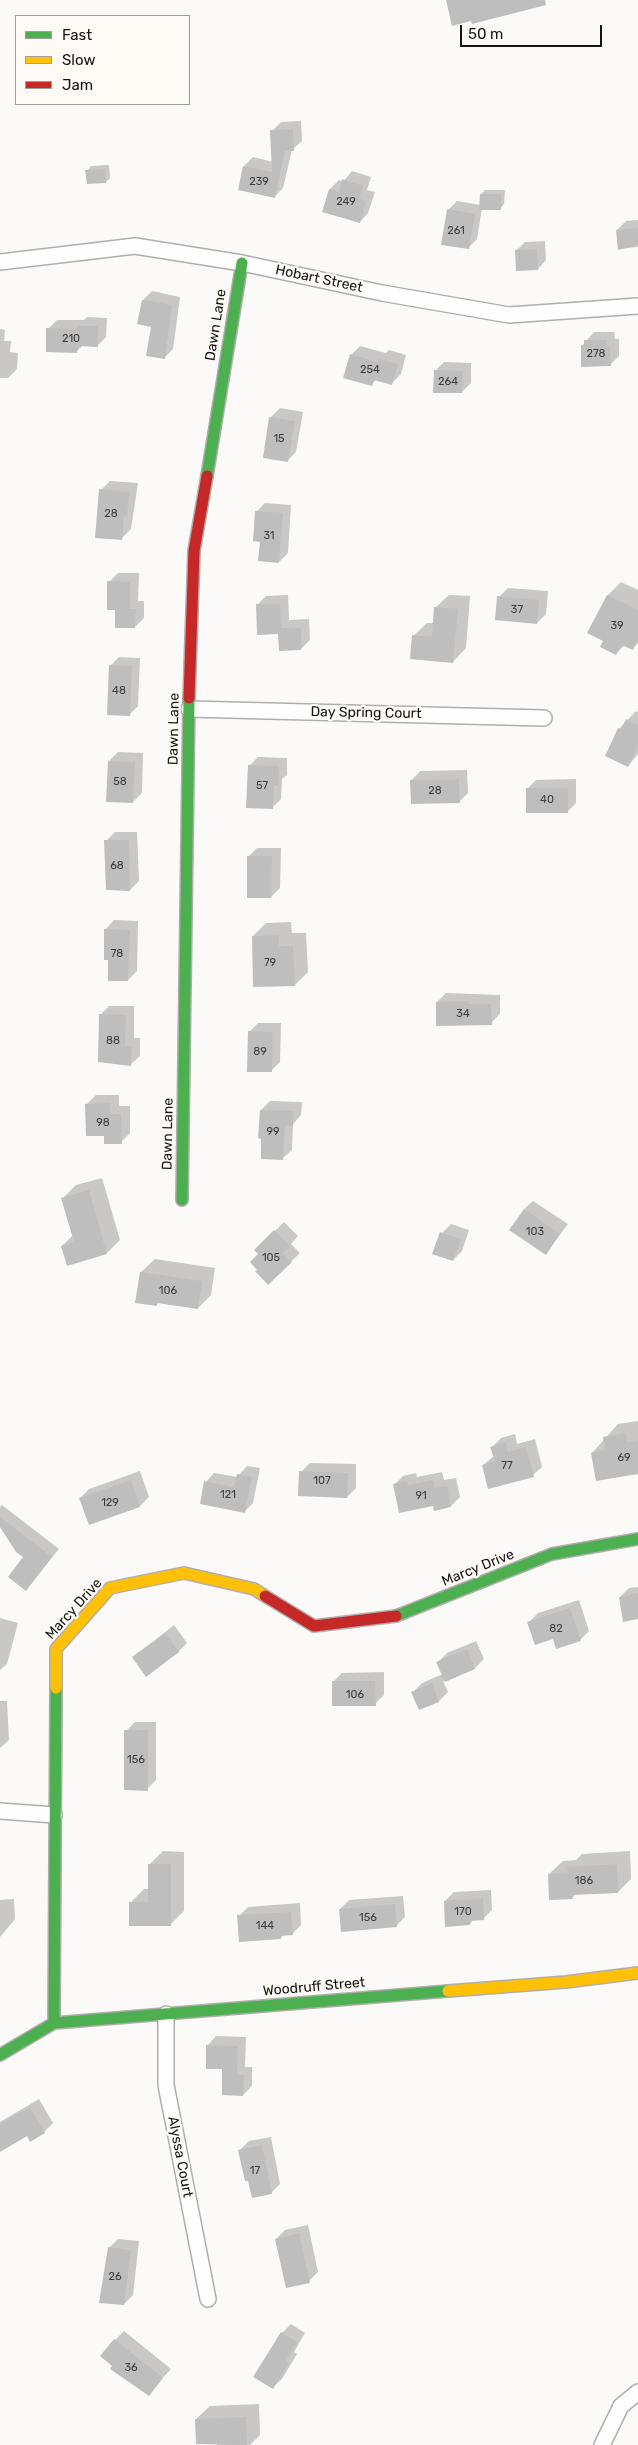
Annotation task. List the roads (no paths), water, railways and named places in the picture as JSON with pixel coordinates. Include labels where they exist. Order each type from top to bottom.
[{"type":"street","name":"Hobart Street","points":[[0,262],[135,246],[242,263],[382,293],[509,314],[638,306]]},
{"type":"street","name":"Dawn Lane","points":[[182,1200],[189,709],[194,551],[242,263]]},
{"type":"street","name":"Day Spring Court","points":[[189,709],[544,718]]},
{"type":"street","name":"Marcy Drive","points":[[54,2023],[56,1649],[110,1588],[184,1573],[254,1589],[314,1626],[399,1616],[552,1554],[638,1539]]},
{"type":"street","points":[[0,1811],[54,1815]]},
{"type":"street","name":"Woodruff Street","points":[[0,2055],[54,2023],[566,1982],[638,1973]]},
{"type":"street","name":"Alyssa Court","points":[[166,2014],[166,2085],[208,2299]]},
{"type":"street","points":[[602,2445],[622,2406],[638,2392]]}]
